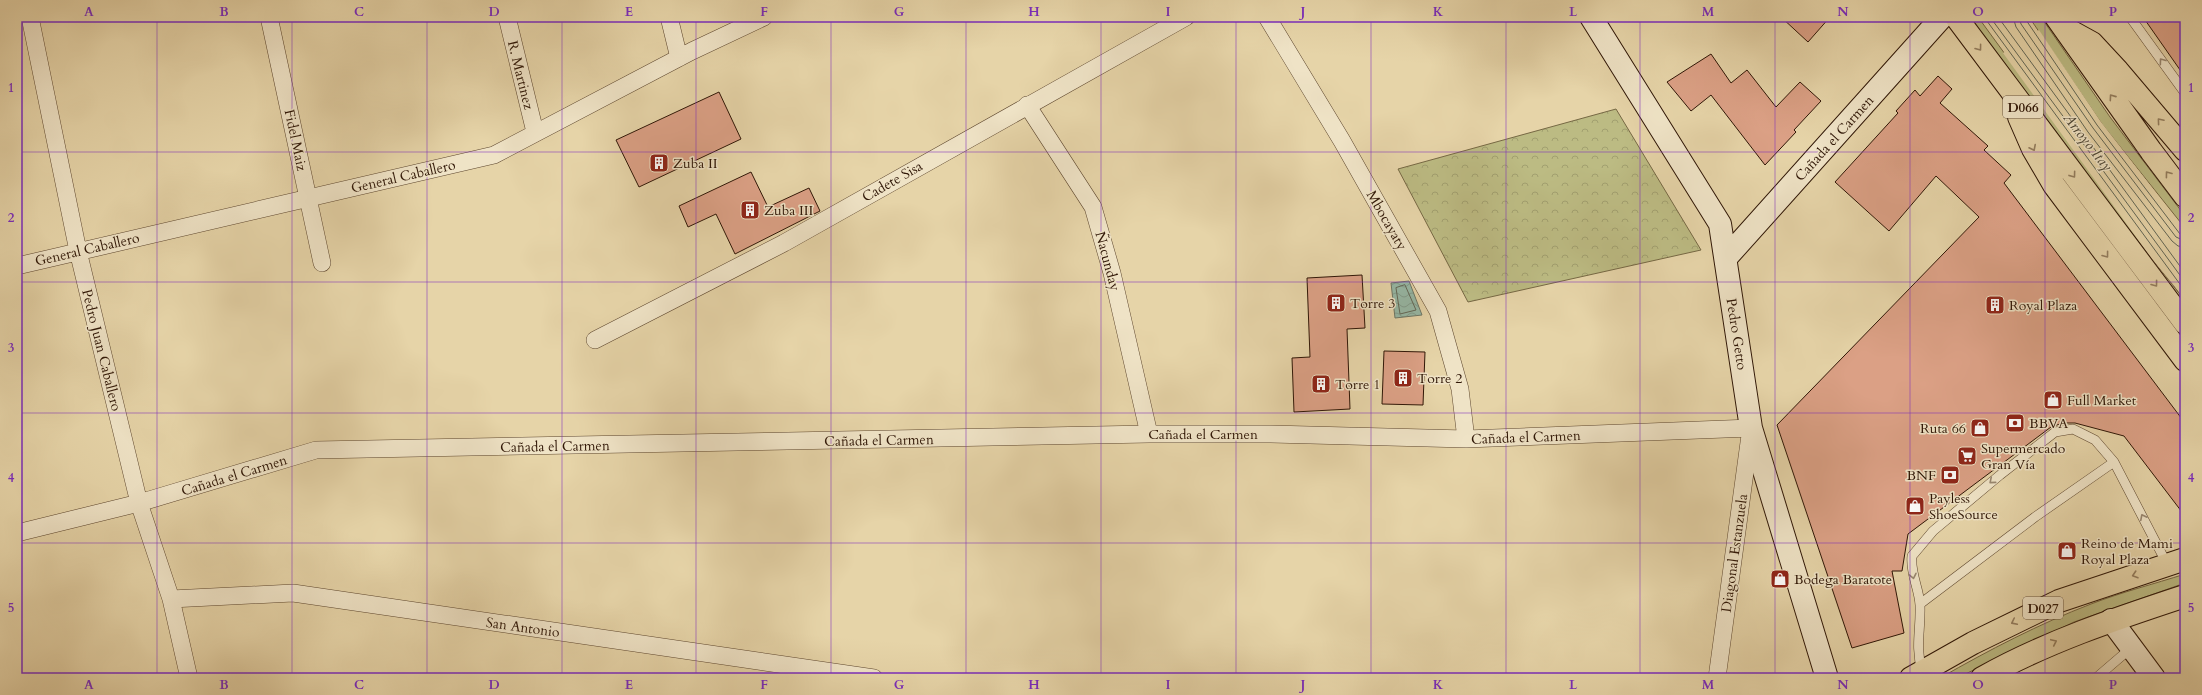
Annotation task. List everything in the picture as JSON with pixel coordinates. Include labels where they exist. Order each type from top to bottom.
[{"type":"highway","name":"D066","points":[[1956,17],[2089,197],[2185,323]]},
{"type":"highway","points":[[2059,22],[2092,43],[2118,71],[2185,150]]},
{"type":"highway","points":[[2059,22],[2185,196]]},
{"type":"highway","points":[[1999,74],[2033,149],[2054,185],[2185,360]]},
{"type":"highway","name":"D027","points":[[1916,675],[1973,643],[2059,601],[2176,562]]},
{"type":"highway","name":"D027","points":[[1982,678],[2057,640],[2111,620],[2185,596]]},
{"type":"street","name":"Pedro Juan Caballero","points":[[30,17],[78,251],[139,503],[171,599],[189,678]]},
{"type":"street","name":"Fidel Maiz","points":[[269,17],[322,263]]},
{"type":"street","name":"R. Martinez","points":[[507,17],[534,132]]},
{"type":"street","points":[[669,17],[679,58]]},
{"type":"street","name":"General Caballero","points":[[17,266],[308,199],[494,154],[679,58],[764,17]]},
{"type":"street","name":"Cadete Sisa","points":[[595,340],[784,243],[1027,105],[1186,17]]},
{"type":"street","name":"Mbocayaty","points":[[1267,17],[1342,141],[1438,310],[1460,389],[1466,439]]},
{"type":"street","name":"Pedro Getto","points":[[1591,17],[1720,224],[1751,428],[1827,678]]},
{"type":"street","name":"Cañada el Carmen","points":[[1726,258],[1942,17]]},
{"type":"street","name":"Ñacunday","points":[[1027,105],[1093,207],[1112,273],[1149,434]]},
{"type":"street","name":"Cañada el Carmen","points":[[17,533],[139,503],[316,450],[1149,434],[1271,434],[1466,439],[1751,428]]},
{"type":"street","name":"Diagonal Estanzuela","points":[[1717,678],[1751,428]]},
{"type":"street","name":"San Antonio","points":[[171,599],[293,594],[874,678]]},
{"type":"street","points":[[2111,620],[2154,678]]},
{"type":"lane","points":[[2130,17],[2185,93]]},
{"type":"lane","points":[[1916,675],[1920,604],[1911,564],[1912,556],[1933,531],[2000,475],[2056,432],[2073,429],[2095,440],[2114,462],[2176,562]]},
{"type":"lane","points":[[1920,604],[2035,517],[2114,462]]},
{"type":"lane","points":[[2096,678],[2131,648]]},
{"type":"green space","points":[[1969,17],[1978,17],[2185,301],[2100,192]]},
{"type":"green space","points":[[2029,17],[2041,17],[2110,117],[2185,216],[2185,228],[2102,124]]},
{"type":"green space","points":[[1616,109],[1701,250],[1468,302],[1398,169]]},
{"type":"green space","points":[[2185,574],[2185,583],[2074,622],[1957,678],[1940,678],[1977,657],[2052,620],[2114,596]]},
{"type":"water","points":[[1409,281],[1422,315],[1395,318],[1391,283]]},
{"type":"pier","points":[[2039,30],[2101,122],[2185,230],[2185,299],[2152,259],[2003,53]]},
{"type":"building","points":[[1781,17],[1830,17],[1808,42]]},
{"type":"building","points":[[2143,17],[2185,17],[2185,77]]},
{"type":"building","points":[[1711,54],[1731,83],[1747,70],[1776,107],[1800,82],[1821,101],[1794,130],[1796,132],[1765,165],[1711,95],[1691,111],[1667,82]]},
{"type":"building","name":"Royal Plaza","points":[[1938,76],[1952,89],[1940,103],[1988,146],[1984,150],[2011,175],[2004,183],[2185,423],[2185,516],[2124,436],[2075,423],[2063,423],[2051,427],[1908,534],[1902,571],[1892,571],[1904,633],[1852,648],[1777,425],[1979,217],[1936,176],[1889,231],[1835,182],[1898,113],[1896,111],[1915,90],[1920,96]]},
{"type":"building","name":"Zuba II","points":[[719,92],[741,139],[639,187],[616,140]]},
{"type":"building","name":"Zuba III","points":[[751,172],[768,207],[809,188],[820,211],[735,254],[716,214],[688,227],[679,206]]},
{"type":"building","points":[[1362,275],[1365,328],[1347,329],[1350,409],[1294,412],[1292,358],[1310,357],[1307,278]]},
{"type":"building","name":"Torre 2","points":[[1384,351],[1425,352],[1423,405],[1382,404]]},
{"type":"place","name":"Zuba II","points":[[659,163]]},
{"type":"place","name":"Zuba III","points":[[750,210]]},
{"type":"place","name":"Torre 3","points":[[1336,303]]},
{"type":"place","name":"Royal Plaza","points":[[1995,305]]},
{"type":"place","name":"Torre 2","points":[[1403,378]]},
{"type":"place","name":"Torre 1","points":[[1321,384]]},
{"type":"place","name":"Full Market","points":[[2053,400]]},
{"type":"place","name":"BBVA","points":[[2015,423]]},
{"type":"place","name":"Ruta 66","points":[[1980,428]]},
{"type":"place","name":"Supermercado Gran Vía","points":[[1967,456]]},
{"type":"place","name":"BNF","points":[[1950,475]]},
{"type":"place","name":"Payless ShoeSource","points":[[1915,506]]},
{"type":"place","name":"Reino de Mami Royal Plaza","points":[[2067,551]]},
{"type":"place","name":"Bodega Baratote","points":[[1780,579]]},
{"type":"water label","name":"Arroyo Itay","points":[[2088,142]]}]
